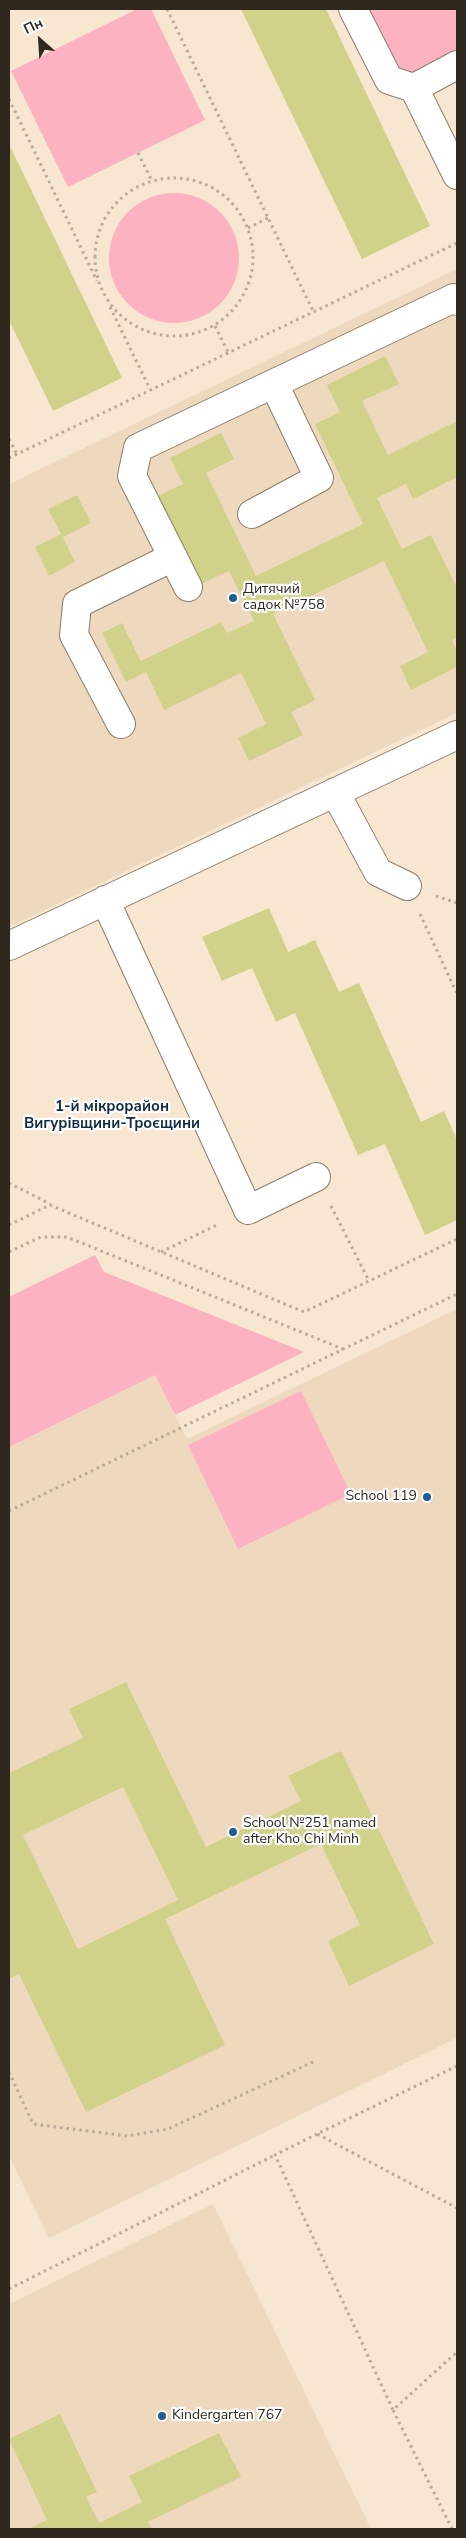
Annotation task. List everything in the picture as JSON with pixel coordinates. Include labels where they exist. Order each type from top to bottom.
[{"type":"lane","points":[[353,9],[389,80],[414,88],[457,65]]},
{"type":"lane","points":[[414,88],[457,175]]},
{"type":"lane","points":[[188,587],[132,476],[138,448],[454,298],[457,301]]},
{"type":"lane","points":[[252,514],[319,478],[274,384]]},
{"type":"lane","points":[[121,724],[74,635],[77,604],[173,557]]},
{"type":"lane","points":[[9,946],[457,735]]},
{"type":"lane","points":[[335,792],[378,872],[407,886]]},
{"type":"lane","points":[[105,900],[248,1210],[316,1177]]},
{"type":"path","points":[[167,9],[313,311]]},
{"type":"path","points":[[9,99],[150,389]]},
{"type":"path","points":[[138,153],[152,181]]},
{"type":"path","points":[[172,178],[191,179],[209,186],[226,196],[239,211],[248,228],[253,249],[253,272],[246,293],[237,305],[215,326],[195,334],[173,337],[150,333],[130,324],[113,309],[102,290],[96,272],[95,252],[102,224],[119,200],[134,188],[152,181],[172,178]]},
{"type":"path","points":[[248,228],[268,218]]},
{"type":"path","points":[[9,458],[457,243]]},
{"type":"path","points":[[215,326],[228,352]]},
{"type":"path","points":[[9,439],[16,454]]},
{"type":"path","points":[[407,886],[457,994]]},
{"type":"path","points":[[316,1177],[369,1281]]},
{"type":"path","points":[[9,1183],[50,1204],[304,1312],[457,1239]]},
{"type":"path","points":[[9,1225],[50,1204]]},
{"type":"path","points":[[161,1252],[248,1210]]},
{"type":"path","points":[[9,1252],[41,1237],[67,1237],[343,1349]]},
{"type":"path","points":[[9,1511],[457,1294]]},
{"type":"path","points":[[9,2072],[33,2124],[127,2136],[168,2129],[315,2061]]},
{"type":"path","points":[[9,2289],[317,2134],[457,2066]]},
{"type":"path","points":[[317,2134],[457,2208]]},
{"type":"path","points":[[275,2155],[393,2410],[452,2529]]},
{"type":"path","points":[[393,2410],[457,2352]]},
{"type":"shaded area","points":[[137,9],[151,9],[205,120],[68,187],[11,71]]},
{"type":"shaded area","points":[[353,9],[457,9],[457,65],[389,80]]},
{"type":"shaded area","points":[[174,193],[187,194],[199,198],[220,212],[234,233],[238,245],[238,271],[234,283],[220,304],[199,318],[187,322],[174,323],[161,322],[149,318],[128,304],[114,283],[110,271],[109,258],[110,245],[114,233],[128,212],[149,198],[161,194]]},
{"type":"shaded area","name":"Дитячий садок №758","points":[[457,269],[457,713],[9,927],[9,484]]},
{"type":"shaded area","name":"School №251 named after Kho Chi Minh","points":[[95,1255],[187,1439],[457,1309],[457,2038],[49,2238],[9,2156],[9,1297]]},
{"type":"shaded area","points":[[95,1255],[104,1272],[304,1352],[175,1415],[155,1375],[9,1447],[9,1297]]},
{"type":"shaded area","points":[[301,1391],[351,1494],[238,1549],[188,1445]]},
{"type":"shaded area","name":"Kindergarten 767","points":[[213,2204],[371,2529],[9,2529],[9,2304]]},
{"type":"building","points":[[241,9],[326,9],[430,226],[362,259]]},
{"type":"building","points":[[9,144],[122,378],[53,411],[9,320]]},
{"type":"building","points":[[385,356],[399,384],[362,401],[388,455],[457,421],[457,477],[413,499],[406,484],[377,498],[402,549],[431,535],[457,588],[457,638],[452,640],[457,651],[457,667],[411,690],[400,666],[428,652],[384,561],[273,614],[315,700],[291,712],[303,735],[249,761],[238,738],[266,724],[241,673],[164,710],[146,672],[126,682],[102,633],[122,623],[141,661],[221,622],[227,633],[254,621],[229,571],[201,584],[158,496],[183,484],[170,458],[221,433],[234,459],[206,473],[256,576],[363,524],[315,424],[340,412],[327,385]]},
{"type":"building","points":[[77,495],[91,523],[63,537],[75,562],[49,576],[35,547],[61,534],[48,509]]},
{"type":"building","points":[[269,908],[288,952],[315,940],[339,992],[359,983],[421,1122],[444,1111],[457,1140],[457,1220],[425,1235],[385,1144],[358,1155],[295,1013],[276,1022],[252,968],[222,981],[202,937]]},
{"type":"building","points":[[126,1682],[206,1847],[301,1801],[288,1776],[341,1751],[434,1944],[349,1986],[328,1941],[360,1925],[321,1844],[165,1919],[225,2045],[86,2112],[19,1974],[9,1979],[9,1773],[83,1738],[69,1709]],"holes":[[[123,1787],[178,1900],[78,1949],[23,1835]]]},
{"type":"building","points":[[60,2414],[97,2492],[86,2497],[99,2523],[142,2502],[129,2476],[219,2433],[241,2477],[148,2522],[152,2529],[28,2529],[47,2520],[9,2439]]},
{"type":"place","name":"Дитячий садок №758","points":[[233,598]]},
{"type":"place","name":"School 119","points":[[427,1497]]},
{"type":"place","name":"School №251 named after Kho Chi Minh","points":[[233,1832]]},
{"type":"place","name":"Kindergarten 767","points":[[162,2416]]},
{"type":"district","name":"1-й мікрорайон Вигурівщини-Троєщини","points":[[112,1116]]}]
